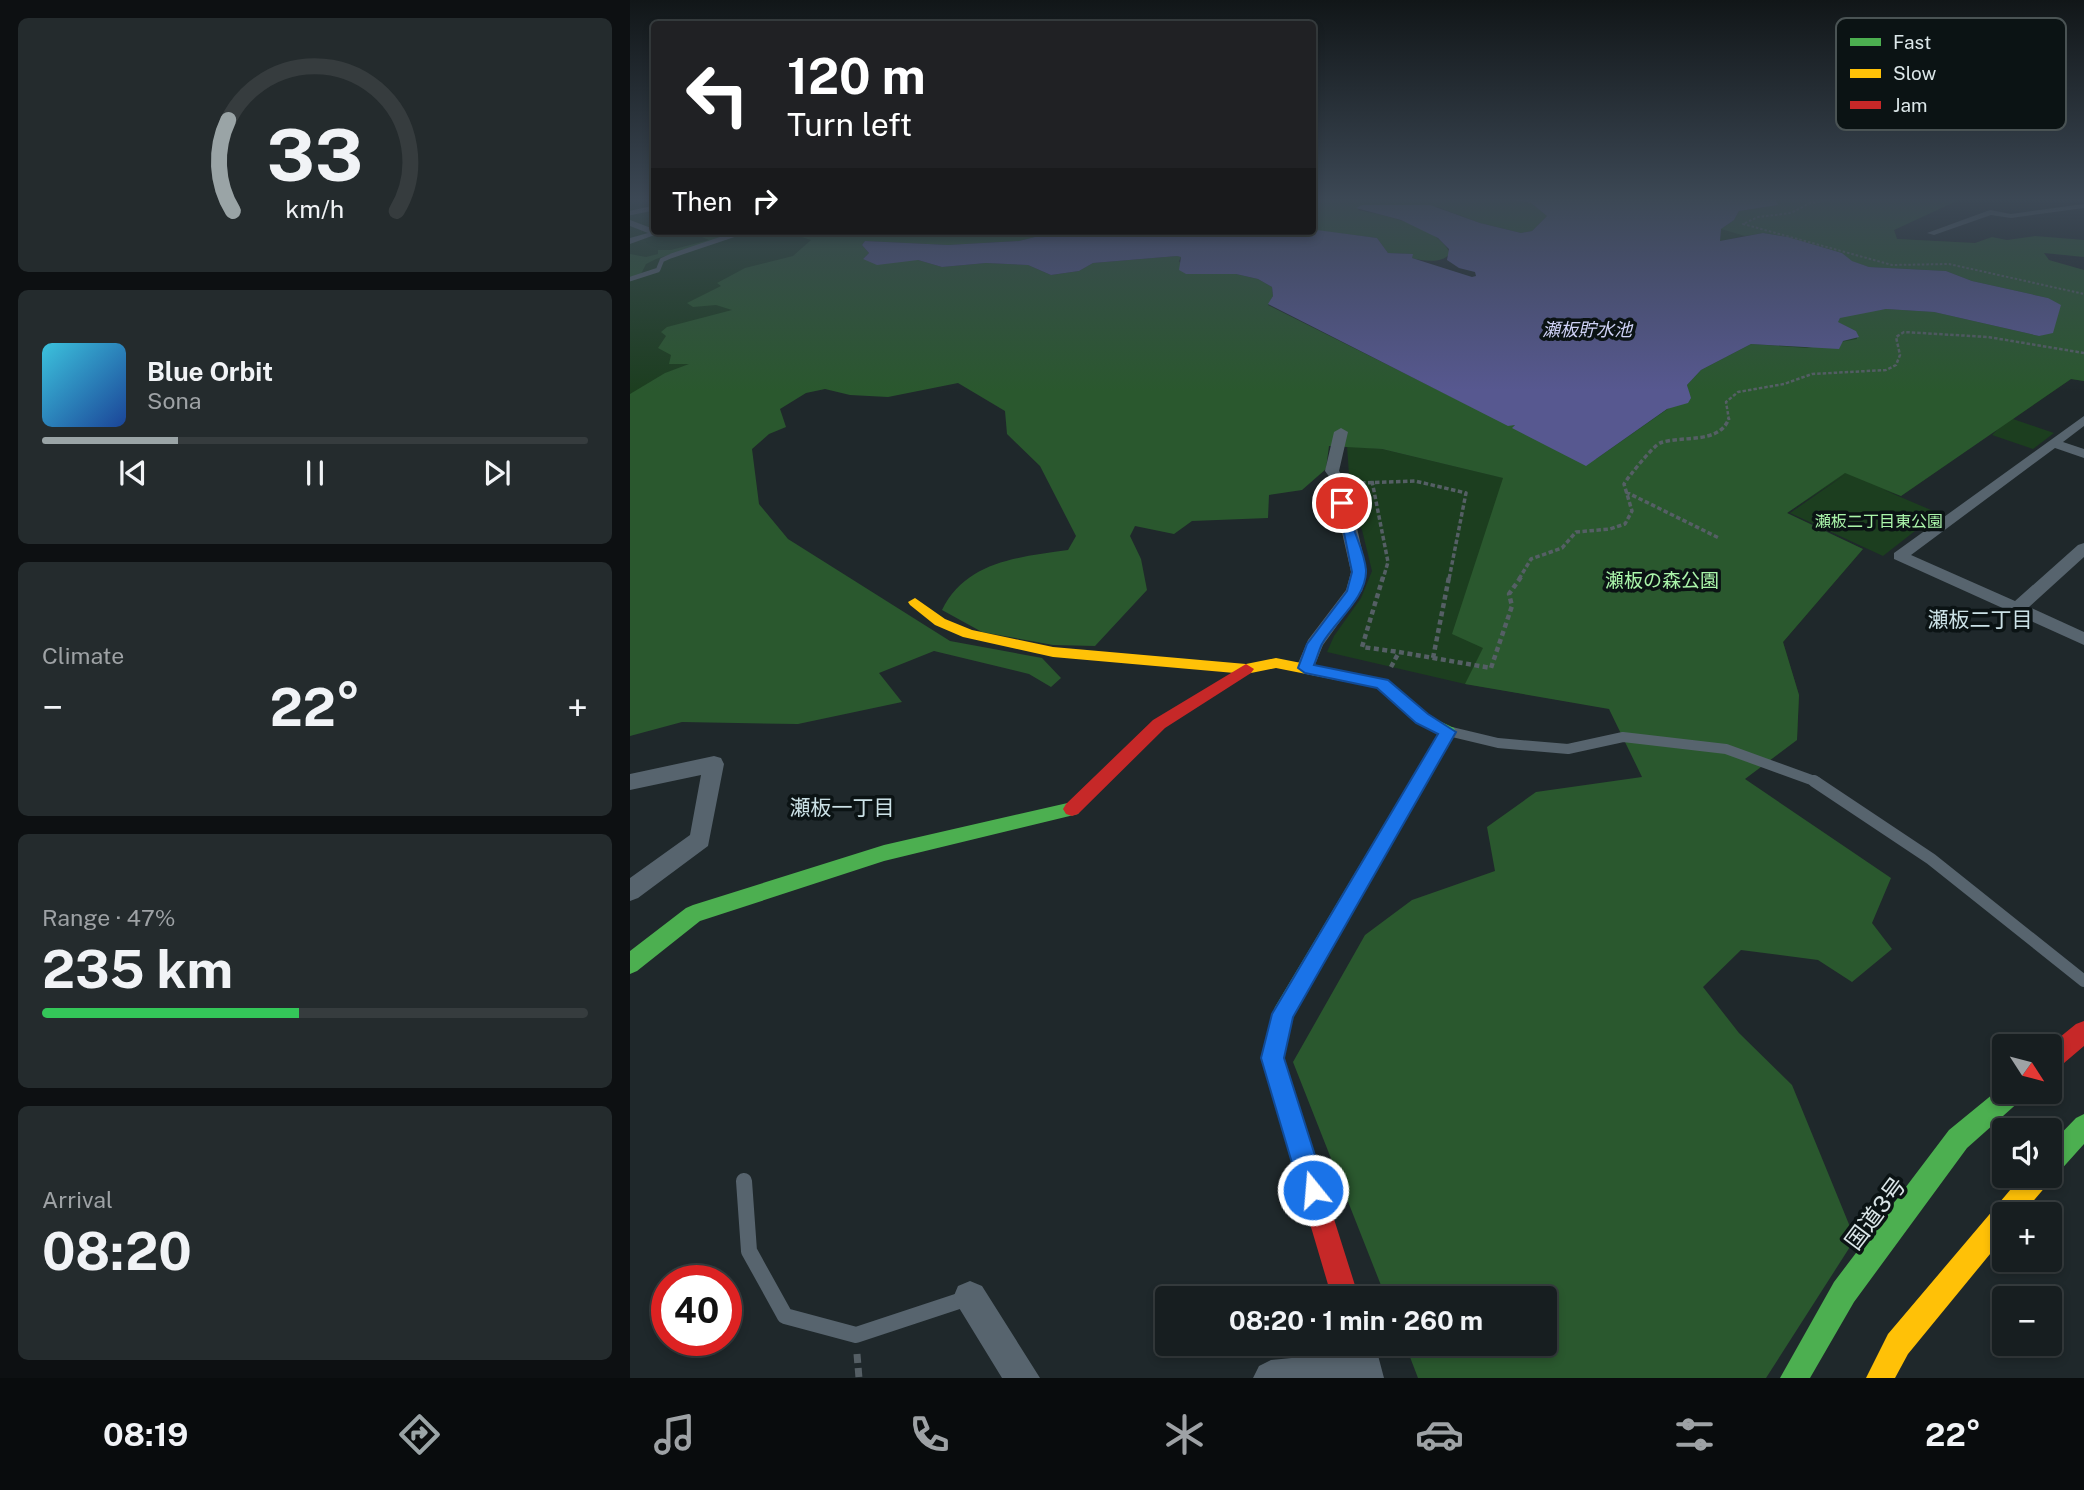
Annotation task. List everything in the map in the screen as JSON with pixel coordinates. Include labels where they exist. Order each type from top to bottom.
[{"type":"main road","points":[[915,603],[940,622],[968,634],[1053,652],[1246,669],[1276,663],[1382,684],[1422,719],[1448,732],[1283,1014],[1272,1058],[1342,1286]]},
{"type":"main road","points":[[630,964],[693,914],[884,853],[1075,808],[1158,724],[1246,669]]},
{"type":"main road","points":[[2062,1051],[2084,1032]]},
{"type":"main road","name":"国道3号","points":[[1794,1378],[1844,1293],[1958,1139],[2000,1104]]},
{"type":"main road","points":[[2062,1150],[2084,1126]]},
{"type":"main road","points":[[1880,1378],[1898,1344],[2029,1188]]},
{"type":"street","points":[[2084,420],[1900,556],[2084,639]]},
{"type":"street","points":[[1305,668],[1314,644],[1354,591],[1359,572],[1349,528],[1342,519],[1343,486],[1332,471],[1341,432]]},
{"type":"street","points":[[2054,443],[2084,454]]},
{"type":"street","points":[[2017,609],[2084,548]]},
{"type":"street","points":[[630,782],[714,764],[700,840],[630,891]]},
{"type":"street","points":[[970,1298],[1022,1378]]},
{"type":"street","points":[[1271,1378],[1363,1363]]},
{"type":"lane","points":[[630,279],[658,270],[661,262]]},
{"type":"lane","points":[[1448,732],[1498,743],[1568,749],[1623,737],[1726,749],[1812,780],[1931,859],[2084,981]]},
{"type":"lane","points":[[744,1181],[749,1251],[785,1316],[856,1335],[970,1298]]},
{"type":"path","points":[[1882,262],[1892,265],[1949,264],[1992,276],[2084,294]]},
{"type":"path","points":[[1382,684],[1399,652],[1491,668],[1512,606],[1509,594],[1531,559],[1562,548],[1576,532],[1622,526],[1630,519],[1632,509],[1624,484],[1628,475],[1649,458],[1651,449],[1659,443],[1713,435],[1720,431],[1729,421],[1726,402],[1738,392],[1784,384],[1812,374],[1886,370],[1896,365],[1900,355],[1896,337],[1904,332],[1996,338],[2084,353]]},
{"type":"path","points":[[1343,486],[1372,481],[1415,481],[1466,493],[1433,658]]},
{"type":"path","points":[[1626,492],[1719,538]]},
{"type":"green space","points":[[630,262],[810,262],[630,433]]},
{"type":"green space","points":[[630,262],[649,262],[641,274],[630,278]]},
{"type":"green space","points":[[768,262],[926,262],[942,267],[986,263],[1028,265],[1051,275],[1079,271],[1093,263],[1180,262],[1186,274],[1236,274],[1258,279],[1272,287],[1273,296],[1268,305],[1508,425],[1512,424],[1516,426],[1513,427],[1596,459],[1689,394],[1687,385],[1701,370],[1751,344],[1807,348],[1857,339],[1856,331],[1837,322],[1842,315],[1886,309],[1934,312],[2039,336],[2048,298],[1972,281],[1946,271],[1869,267],[1855,262],[2057,262],[2084,270],[2084,381],[2071,379],[1901,496],[1845,473],[1787,513],[1863,549],[1783,642],[1799,695],[1797,740],[1745,779],[1891,878],[1872,923],[1892,949],[1852,982],[1818,960],[1741,950],[1703,987],[1739,1033],[1792,1085],[1855,1239],[1766,1378],[1418,1378],[1410,1356],[1557,1356],[1557,1286],[1381,1286],[1293,1062],[1365,935],[1412,900],[1495,871],[1487,827],[1536,792],[1642,777],[1609,709],[1465,684],[1483,648],[1452,634],[1503,478],[1382,449],[1329,446],[1326,469],[1302,490],[1269,495],[1268,518],[1192,521],[1174,534],[1135,526],[1130,536],[1141,559],[1147,590],[1095,646],[1053,645],[982,632],[942,610],[952,594],[979,571],[1013,559],[1068,550],[1076,536],[1040,466],[1007,434],[1005,411],[958,383],[888,397],[850,395],[825,389],[806,393],[780,409],[786,427],[769,434],[752,449],[759,504],[788,539],[950,641],[1042,658],[1061,678],[1051,687],[1029,674],[934,651],[879,673],[902,702],[798,724],[682,722],[630,736],[630,394],[665,373],[689,364],[669,364],[671,355],[658,348],[666,336],[661,332],[667,327],[732,310],[716,305],[693,307],[687,303],[721,286],[717,283],[745,268]]},
{"type":"green space","name":"瀬板の森公園","points":[[1725,262],[2053,262],[2084,270],[2084,381],[2071,379],[2013,419],[2054,433],[2033,449],[1992,435],[1999,428],[1901,496],[1884,490],[1938,513],[1883,556],[1790,513],[1846,474],[1787,513],[1863,549],[1783,642],[1799,695],[1797,740],[1465,684],[1327,652],[1334,636],[1361,598],[1372,571],[1362,530],[1352,516],[1347,446],[1382,449],[1504,478]]},
{"type":"water","name":"瀬板貯水池","points":[[871,262],[899,262],[877,265]]},
{"type":"water","name":"瀬板貯水池","points":[[926,262],[1101,262],[1093,263],[1079,271],[1051,275],[1028,265],[986,263],[942,267]]},
{"type":"water","name":"瀬板貯水池","points":[[1180,262],[1426,262],[1476,276],[1475,272],[1459,268],[1450,262],[1856,262],[1869,267],[1946,271],[1972,281],[2048,298],[2061,305],[2053,333],[2039,336],[1934,312],[1886,309],[1840,318],[1838,322],[1856,331],[1859,337],[1843,341],[1839,349],[1751,344],[1701,370],[1687,385],[1691,398],[1688,403],[1667,409],[1586,466],[1512,428],[1515,425],[1508,426],[1268,304],[1273,296],[1272,287],[1258,279],[1236,274],[1186,274],[1179,270]]},
{"type":"traffic: fast","points":[[1279,1031],[1283,1014],[1448,732],[1423,719]]},
{"type":"traffic: fast","points":[[630,964],[693,914],[884,853],[1072,809]]},
{"type":"traffic: fast","points":[[1794,1378],[1844,1292],[1958,1139],[1999,1104]]},
{"type":"traffic: fast","points":[[2062,1150],[2084,1126]]},
{"type":"traffic: slow","points":[[915,602],[940,622],[968,634],[1053,652],[1246,669],[1276,663],[1382,684],[1423,719]]},
{"type":"traffic: slow","points":[[1880,1378],[1898,1344],[2028,1188]]},
{"type":"traffic: jam","points":[[1072,809],[1159,724],[1246,669]]},
{"type":"traffic: jam","points":[[1279,1031],[1272,1058],[1342,1286]]},
{"type":"traffic: jam","points":[[2062,1050],[2084,1032]]},
{"type":"district","name":"瀬板二丁目","points":[[1980,619]]},
{"type":"district","name":"瀬板一丁目","points":[[842,807]]},
{"type":"route","points":[[1313,1190],[1272,1058],[1283,1014],[1382,840],[1448,732],[1422,719],[1398,695],[1382,684],[1305,668],[1314,644],[1354,591],[1359,572],[1349,528],[1342,519],[1342,503]]},
{"type":"park label","name":"瀬板二丁目東公園","points":[[1879,521]]}]
